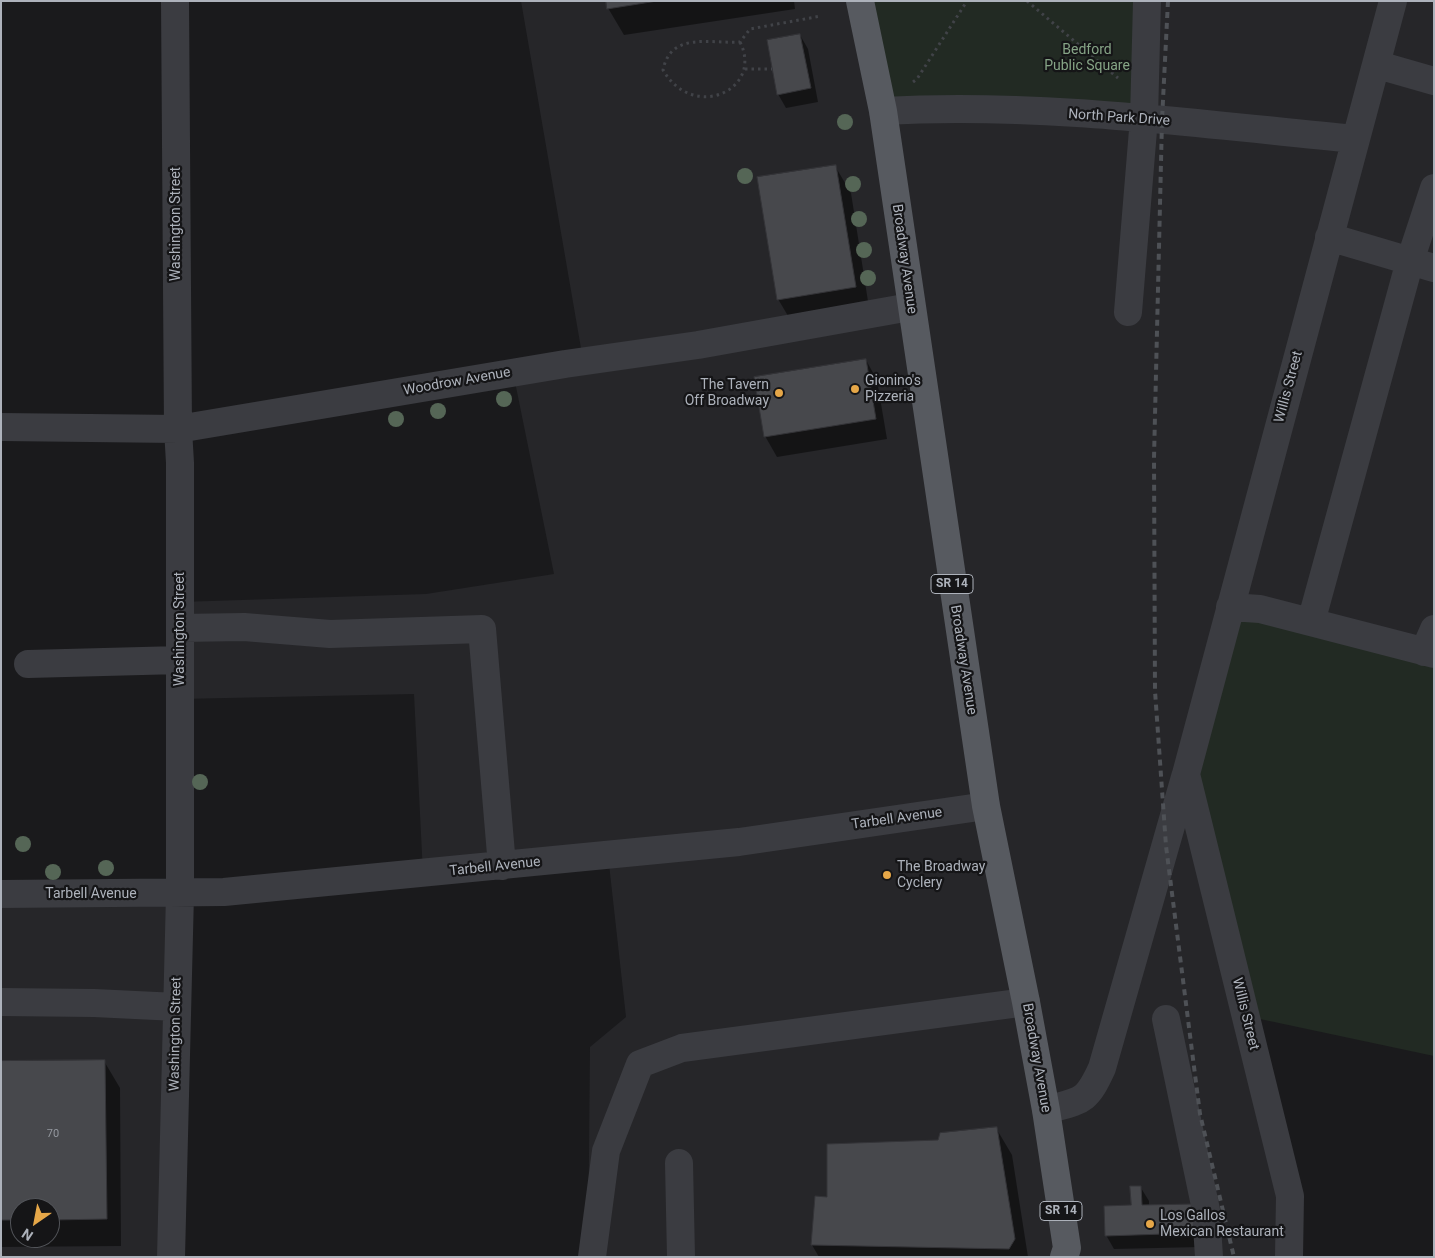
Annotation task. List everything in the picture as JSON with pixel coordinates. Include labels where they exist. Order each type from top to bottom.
[{"type":"main road","name":"Broadway Avenue","points":[[860,1],[883,111],[910,307],[986,806],[1046,1110],[1067,1248],[1064,1257]]},
{"type":"street","name":"Washington Street","points":[[171,1257],[180,894],[180,462],[178,429],[175,1]]},
{"type":"street","points":[[1128,312],[1144,118],[1147,1]]},
{"type":"street","name":"Willis Street","points":[[1046,1110],[1083,1099],[1091,1090],[1102,1068],[1186,774],[1329,237],[1378,65],[1393,1]]},
{"type":"street","points":[[1378,65],[1434,81]]},
{"type":"street","name":"North Park Drive","points":[[883,111],[944,108],[1144,118],[1356,139]]},
{"type":"street","points":[[1311,622],[1422,265],[1434,188]]},
{"type":"street","points":[[1329,237],[1422,265]]},
{"type":"street","name":"Woodrow Avenue","points":[[1,427],[178,429],[547,367],[698,345],[910,307]]},
{"type":"street","points":[[1230,607],[1260,609],[1311,622],[1431,645]]},
{"type":"street","points":[[180,628],[244,627],[330,634],[482,629],[502,866]]},
{"type":"street","points":[[28,664],[180,660]]},
{"type":"street","name":"Willis Street","points":[[1186,774],[1290,1196],[1289,1257]]},
{"type":"street","name":"Tarbell Avenue","points":[[1,894],[180,894],[224,892],[739,842],[986,806]]},
{"type":"street","points":[[1,1002],[177,1007]]},
{"type":"street","points":[[592,1257],[606,1151],[640,1064],[682,1048],[1026,1002]]},
{"type":"street","points":[[1166,1019],[1206,1210],[1209,1257]]},
{"type":"street","points":[[679,1164],[681,1257]]},
{"type":"path","points":[[910,84],[917,79],[967,1]]},
{"type":"path","points":[[1027,1],[1122,81]]},
{"type":"path","points":[[740,42],[750,29],[820,16]]},
{"type":"path","points":[[740,42],[745,57],[745,69],[728,91],[716,96],[700,97],[683,93],[670,82],[663,70],[666,58],[672,49],[682,44],[740,42]]},
{"type":"path","points":[[745,69],[772,69]]},
{"type":"shaded area","points":[[521,1],[1434,1],[1434,666],[1186,774],[1289,1257],[588,1257],[590,1047],[626,1017],[608,855],[423,874],[414,694],[180,699],[180,602],[426,594],[554,574],[513,372],[583,360]]},
{"type":"shaded area","points":[[1,894],[180,894],[171,1257],[1,1257]]},
{"type":"green space","name":"Bedford Public Square","points":[[860,1],[1147,1],[1144,118],[883,111]]},
{"type":"green space","points":[[1230,607],[1434,666],[1434,1056],[1246,1016],[1186,774]]},
{"type":"building","points":[[606,1],[657,1],[607,9]]},
{"type":"building","points":[[800,34],[811,88],[777,95],[767,40]]},
{"type":"building","points":[[836,165],[856,287],[777,300],[757,177]]},
{"type":"building","points":[[866,359],[876,419],[764,437],[754,377]]},
{"type":"building","points":[[105,1060],[107,1219],[60,1220],[60,1198],[10,1198],[10,1220],[1,1220],[1,1061]]},
{"type":"building","points":[[997,1127],[1015,1239],[1009,1249],[811,1245],[815,1196],[827,1197],[827,1144],[938,1140],[940,1133]]},
{"type":"building","points":[[1130,1186],[1141,1186],[1142,1205],[1194,1204],[1194,1233],[1105,1236],[1104,1206],[1131,1205]]},
{"type":"railway","points":[[1168,1],[1162,120],[1154,458],[1155,691],[1166,846],[1200,1114],[1234,1257]]},
{"type":"place","name":"Gionino's Pizzeria","points":[[855,389]]},
{"type":"place","name":"The Tavern Off Broadway","points":[[779,393]]},
{"type":"place","name":"The Broadway Cyclery","points":[[887,875]]},
{"type":"place","name":"Los Gallos Mexican Restaurant","points":[[1150,1224]]}]
